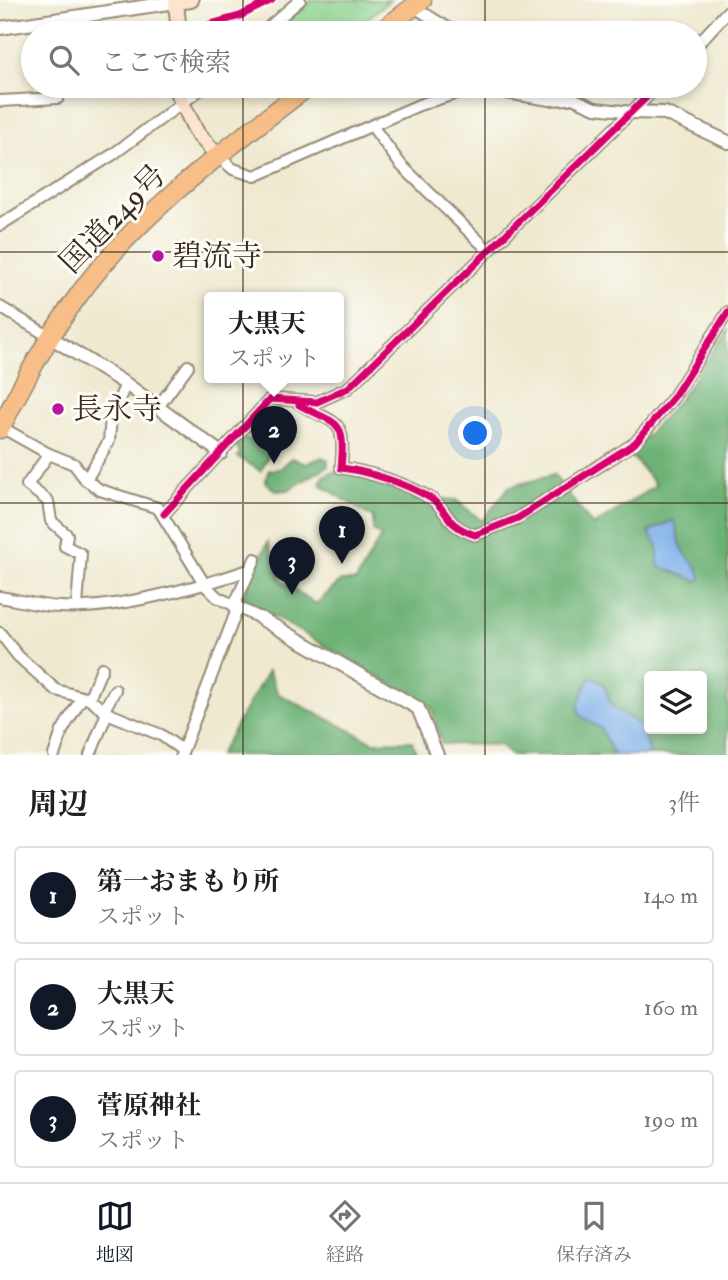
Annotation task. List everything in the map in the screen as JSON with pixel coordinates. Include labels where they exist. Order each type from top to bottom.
[{"type":"highway","points":[[395,21],[418,4]]},
{"type":"highway","name":"国道249号","points":[[1,428],[50,337],[110,256],[162,203],[217,155],[293,98]]},
{"type":"main road","points":[[180,21],[183,1]]},
{"type":"main road","points":[[179,98],[197,133],[217,155]]},
{"type":"street","points":[[276,21],[300,0]]},
{"type":"street","points":[[47,21],[183,1]]},
{"type":"street","points":[[418,4],[440,21]]},
{"type":"street","points":[[707,34],[728,11]]},
{"type":"street","points":[[0,28],[21,25]]},
{"type":"street","points":[[0,101],[58,98]]},
{"type":"street","points":[[0,225],[95,167],[190,98]]},
{"type":"street","points":[[217,155],[233,170],[256,176],[419,105],[441,98]]},
{"type":"street","points":[[537,98],[568,99],[595,108],[665,113],[728,142]]},
{"type":"street","points":[[164,514],[270,399],[317,402],[348,388],[487,249],[647,98]]},
{"type":"street","points":[[372,126],[401,165],[487,249]]},
{"type":"street","points":[[0,307],[126,384],[221,453]]},
{"type":"street","points":[[293,401],[334,420],[340,426],[341,468],[374,475],[432,498],[451,525],[475,535],[518,518],[635,443],[673,398],[728,312]]},
{"type":"street","points":[[158,407],[188,366]]},
{"type":"street","points":[[86,480],[109,442],[111,417],[126,384]]},
{"type":"street","points":[[1,428],[74,464],[86,480],[113,495],[145,502],[164,514],[186,557],[205,585],[217,597],[260,618],[418,708],[437,755]]},
{"type":"street","points":[[49,454],[27,485],[48,501],[51,521],[66,535],[65,546],[81,554],[77,606]]},
{"type":"street","points":[[0,633],[18,656],[56,690],[85,699],[161,735],[181,752],[255,559]]},
{"type":"street","points":[[0,597],[60,607],[95,606],[205,585],[249,570]]},
{"type":"street","points":[[54,755],[62,731],[85,699],[102,668]]},
{"type":"street","points":[[90,755],[115,690]]},
{"type":"green space","points":[[312,0],[390,0],[365,21],[287,21]]},
{"type":"green space","points":[[728,330],[728,755],[510,755],[500,745],[442,744],[431,707],[242,598],[268,542],[282,581],[316,604],[341,581],[356,581],[381,536],[373,531],[373,518],[320,484],[327,474],[340,471],[375,479],[436,510],[432,498],[456,500],[482,521],[509,487],[554,475],[593,526],[656,485],[630,454],[678,401]]},
{"type":"green space","points":[[243,439],[254,440],[270,452],[261,471],[238,457],[240,452],[236,447]]},
{"type":"green space","points":[[322,457],[328,460],[328,466],[288,490],[276,491],[265,482],[269,470],[280,469],[292,458],[306,464]]},
{"type":"green space","points":[[268,671],[278,694],[373,742],[412,741],[417,755],[219,755]]},
{"type":"water","points":[[674,520],[682,548],[700,573],[701,578],[697,581],[658,566],[658,545],[648,532]]},
{"type":"water","points":[[595,678],[605,686],[610,705],[643,727],[650,755],[614,755],[601,729],[580,715],[578,705],[589,679]]},
{"type":"cycle path","points":[[222,21],[240,16],[272,0]]},
{"type":"cycle path","points":[[164,514],[270,399],[317,402],[348,388],[646,98]]},
{"type":"cycle path","points":[[299,405],[337,425],[342,440],[341,468],[387,479],[421,493],[441,507],[457,526],[475,535],[518,518],[635,443],[673,398],[728,312]]},
{"type":"place","name":"碧流寺","points":[[158,256]]},
{"type":"place","name":"長永寺","points":[[58,409]]},
{"type":"place","name":"大黒天","points":[[274,464]]},
{"type":"place","name":"第一おまもり所","points":[[342,564]]},
{"type":"place","name":"菅原神社","points":[[292,595]]}]
